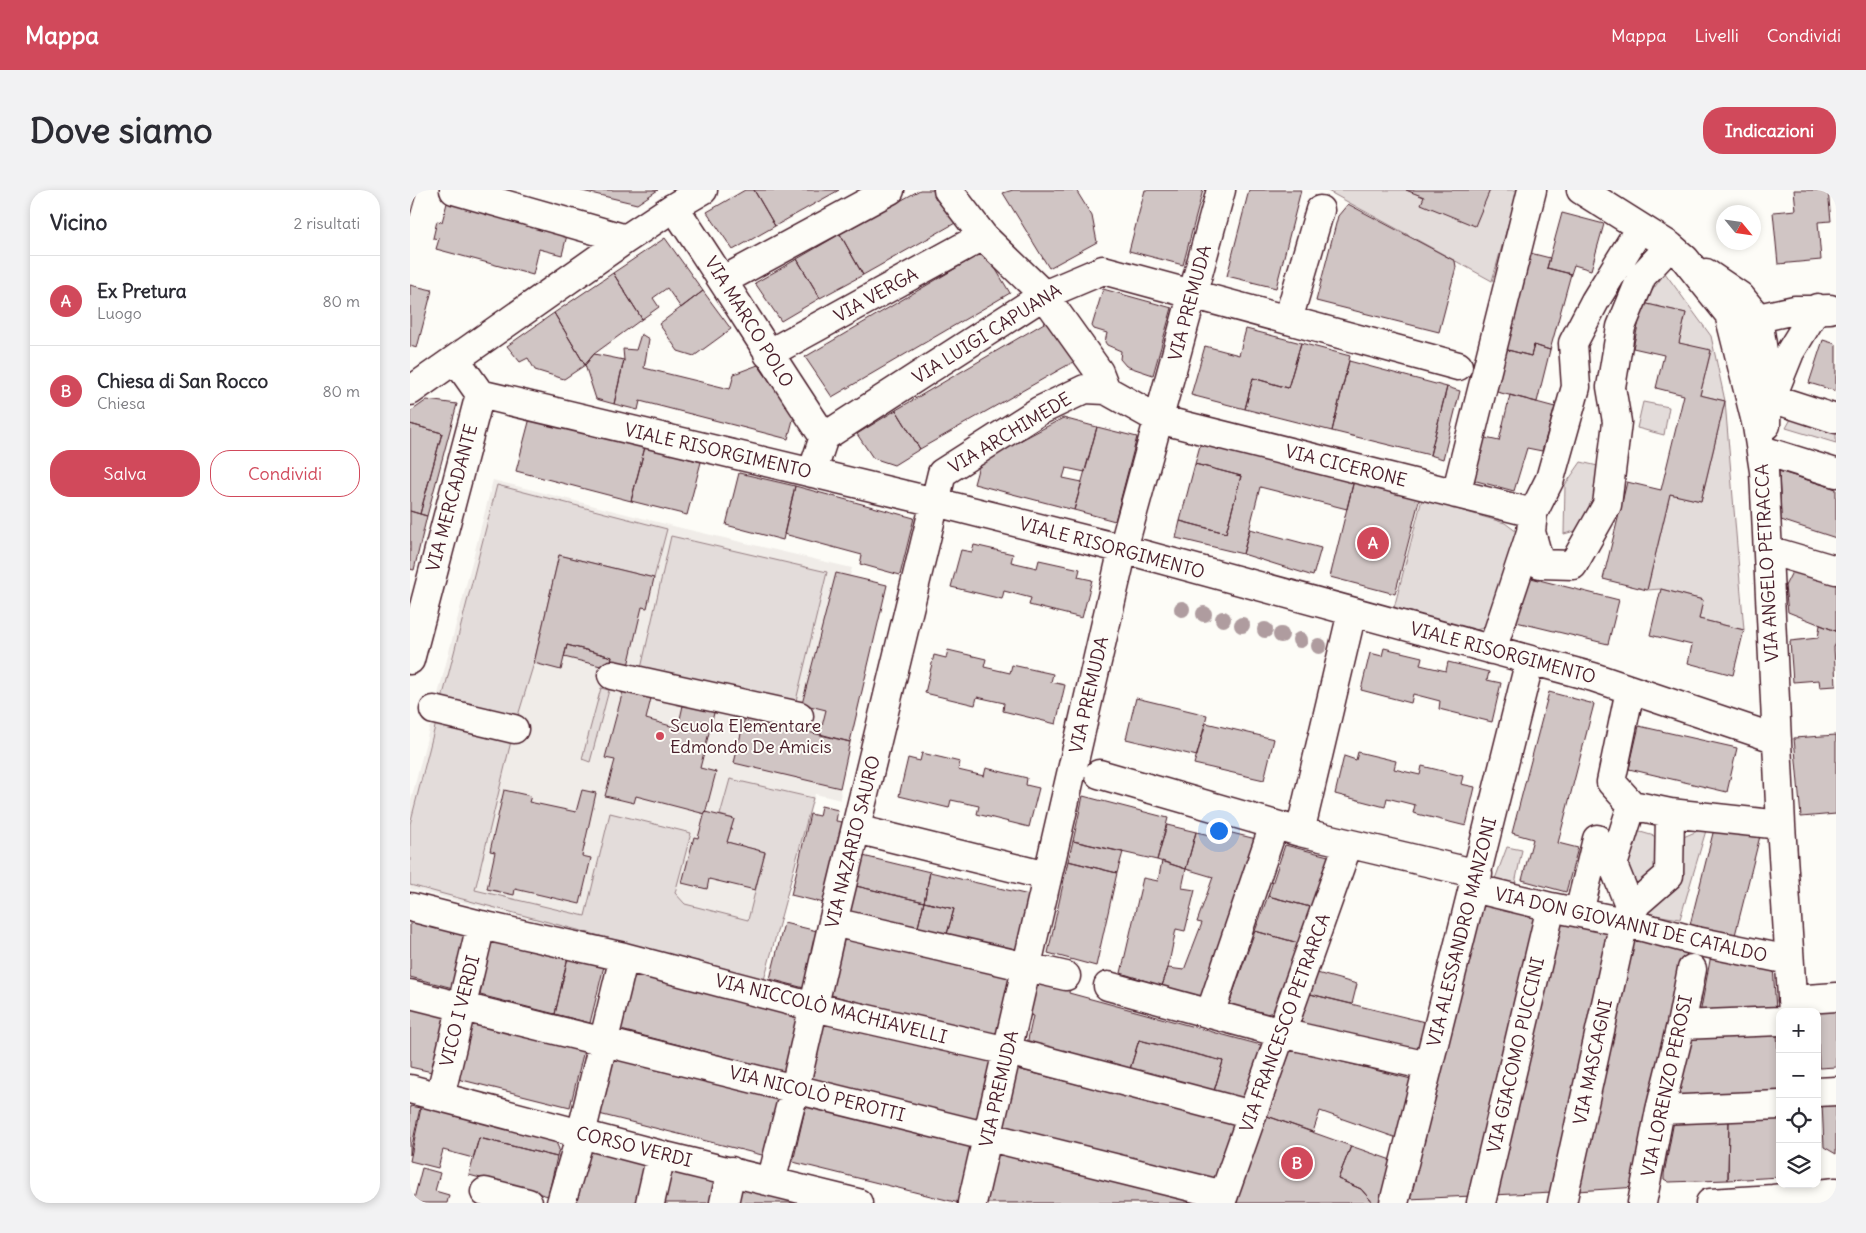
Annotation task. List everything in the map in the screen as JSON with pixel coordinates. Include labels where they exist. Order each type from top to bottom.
[{"type":"street","points":[[454,190],[626,240]]},
{"type":"street","points":[[410,391],[674,207],[703,190]]},
{"type":"street","points":[[724,280],[890,190]]},
{"type":"street","points":[[948,190],[983,236],[1044,295],[1100,372],[1106,390],[1158,419]]},
{"type":"street","name":"VIA PREMUDA","points":[[972,1203],[1123,549],[1221,190]]},
{"type":"street","points":[[1456,494],[1532,190]]},
{"type":"street","name":"VIA ANGELO PETRACCA","points":[[1581,190],[1677,252],[1729,314],[1764,461],[1780,825],[1789,960],[1788,1008]]},
{"type":"street","name":"VIA MARCO POLO","points":[[674,207],[724,280],[768,354],[824,437]]},
{"type":"street","points":[[1288,320],[1320,210]]},
{"type":"street","points":[[1492,650],[1532,523],[1550,479],[1576,387],[1573,343],[1595,301],[1640,228]]},
{"type":"street","name":"VIA VERGA","points":[[768,354],[983,236]]},
{"type":"street","points":[[1532,523],[1540,564],[1573,565],[1606,505],[1617,422],[1611,387],[1621,327],[1642,276],[1677,252],[1740,296],[1758,318],[1769,404],[1764,461],[1836,473]]},
{"type":"street","name":"VIA LUIGI CAPUANA","points":[[824,437],[1044,295],[1103,270],[1458,366]]},
{"type":"street","points":[[1729,314],[1758,318],[1816,309]]},
{"type":"street","points":[[1769,404],[1790,352],[1816,309]]},
{"type":"street","points":[[456,360],[480,394]]},
{"type":"street","name":"VIA ARCHIMEDE","points":[[935,502],[942,473],[1039,412],[1085,389],[1106,390]]},
{"type":"street","name":"VIALE RISORGIMENTO","points":[[480,394],[935,502],[1123,549],[1593,677],[1776,739]]},
{"type":"street","name":"VIA MERCADANTE","points":[[410,660],[480,394]]},
{"type":"street","points":[[1769,404],[1836,418]]},
{"type":"street","name":"VIA CICERONE","points":[[1158,419],[1456,494],[1532,523]]},
{"type":"street","points":[[812,473],[824,437]]},
{"type":"street","name":"VIA NAZARIO SAURO","points":[[771,1182],[935,502]]},
{"type":"street","points":[[1768,550],[1836,570]]},
{"type":"street","points":[[1300,832],[1352,612]]},
{"type":"street","name":"VIA ALESSANDRO MANZONI","points":[[1394,1203],[1530,660]]},
{"type":"street","points":[[612,675],[799,716]]},
{"type":"street","points":[[1630,690],[1611,782],[1632,805],[1670,813],[1780,825]]},
{"type":"street","points":[[434,710],[514,729]]},
{"type":"street","name":"VIA DON GIOVANNI DE CATALDO","points":[[1099,774],[1475,881],[1551,907],[1628,917],[1696,941],[1789,960]]},
{"type":"street","points":[[1628,917],[1613,865],[1632,805]]},
{"type":"street","points":[[1628,917],[1638,902],[1669,875],[1670,813]]},
{"type":"street","points":[[1210,1014],[1274,825]]},
{"type":"street","points":[[856,829],[1047,876]]},
{"type":"street","points":[[1579,912],[1597,839]]},
{"type":"street","name":"VIA FRANCESCO PETRARCA","points":[[1222,1199],[1348,844]]},
{"type":"street","name":"VIA NICCOLÒ MACHIAVELLI","points":[[410,906],[481,925],[624,957],[814,1007],[1008,1051],[1252,1115]]},
{"type":"street","name":"VIA GIACOMO PUCCINI","points":[[1481,1203],[1551,907]]},
{"type":"street","name":"VIA MASCAGNI","points":[[1562,1203],[1628,917]]},
{"type":"street","points":[[833,922],[1066,976]]},
{"type":"street","name":"VICO I VERDI","points":[[440,1097],[481,925]]},
{"type":"street","points":[[561,1203],[581,1134],[624,957]]},
{"type":"street","name":"VIA LORENZO PEROSI","points":[[1642,1203],[1660,1110],[1681,1025],[1692,969]]},
{"type":"street","points":[[1108,986],[1281,1033],[1428,1066]]},
{"type":"street","name":"VIA NICOLÒ PEROTTI","points":[[410,994],[988,1136],[1222,1199]]},
{"type":"street","points":[[1798,1008],[1836,997]]},
{"type":"street","points":[[1681,1025],[1776,1013]]},
{"type":"street","name":"CORSO VERDI","points":[[410,1089],[661,1155],[858,1203]]},
{"type":"street","points":[[1821,1092],[1836,1091]]},
{"type":"street","points":[[1660,1110],[1776,1105]]},
{"type":"street","points":[[650,1203],[661,1155]]},
{"type":"street","points":[[724,1203],[731,1171]]},
{"type":"street","points":[[485,1192],[528,1203]]},
{"type":"street","points":[[1710,1203],[1771,1201],[1805,1194],[1836,1192]]},
{"type":"shaded area","points":[[1326,190],[1406,190],[1424,197],[1490,190],[1518,190],[1492,281]]},
{"type":"shaded area","points":[[1665,273],[1711,336],[1725,401],[1700,395],[1711,351],[1679,343],[1686,313],[1643,303]]},
{"type":"shaded area","points":[[1725,401],[1744,630],[1699,619],[1703,600],[1661,589],[1647,590],[1670,494],[1701,501]]},
{"type":"shaded area","points":[[1643,402],[1669,407],[1664,435],[1637,428]]},
{"type":"shaded area","points":[[1791,419],[1836,433],[1836,443],[1786,428]]},
{"type":"shaded area","points":[[1581,462],[1606,468],[1601,503],[1586,513],[1586,528],[1564,534],[1565,485]]},
{"type":"shaded area","points":[[493,480],[677,527],[852,568],[850,576],[887,585],[840,788],[841,800],[815,794],[764,980],[410,889],[410,804]]},
{"type":"shaded area","points":[[497,485],[667,529],[654,578],[559,555],[534,663],[514,729],[475,890],[585,916],[610,813],[691,833],[675,893],[685,904],[748,920],[765,852],[727,842],[734,819],[720,815],[730,779],[813,798],[764,980],[410,885],[410,824]]},
{"type":"shaded area","points":[[1422,499],[1505,523],[1517,532],[1489,626],[1476,630],[1394,608]]},
{"type":"shaded area","points":[[671,536],[827,572],[794,709],[640,673]]},
{"type":"shaded area","points":[[601,688],[609,690],[590,762],[582,759]]},
{"type":"shaded area","points":[[1707,827],[1680,919],[1642,913],[1681,838]]},
{"type":"shaded area","points":[[1637,831],[1661,838],[1657,869],[1632,887],[1626,858]]},
{"type":"shaded area","points":[[1507,847],[1522,850],[1515,884],[1495,879]]},
{"type":"building","points":[[578,190],[658,190],[637,204]]},
{"type":"building","points":[[745,190],[754,190],[775,226],[733,250],[707,212]]},
{"type":"building","points":[[754,190],[839,190],[775,226]]},
{"type":"building","points":[[920,190],[934,190],[943,207],[949,205],[957,222],[863,275],[840,234]]},
{"type":"building","points":[[1013,190],[1076,190],[1092,216],[1097,242],[1049,268],[1003,193]]},
{"type":"building","points":[[1145,190],[1203,190],[1183,265],[1129,251]]},
{"type":"building","points":[[1249,190],[1301,190],[1276,288],[1227,276]]},
{"type":"building","points":[[1406,190],[1490,190],[1475,226],[1421,204],[1424,197]]},
{"type":"building","points":[[1794,190],[1828,190],[1831,221],[1818,222],[1821,260],[1778,264],[1773,212],[1796,210]]},
{"type":"building","points":[[410,193],[416,195],[410,216]]},
{"type":"building","points":[[447,203],[567,235],[562,255],[539,249],[533,275],[436,249],[439,239],[433,238],[437,221],[442,222]]},
{"type":"building","points":[[1348,204],[1455,261],[1456,267],[1439,332],[1316,301],[1338,216]]},
{"type":"building","points":[[1562,213],[1604,224],[1591,270],[1574,265],[1571,274],[1547,268]]},
{"type":"building","points":[[840,234],[863,275],[820,298],[797,259]]},
{"type":"building","points":[[665,238],[703,291],[681,308],[667,288],[653,298],[659,307],[642,319],[613,273]]},
{"type":"building","points":[[985,251],[1010,293],[832,397],[805,357]]},
{"type":"building","points":[[1530,253],[1550,258],[1547,268],[1571,274],[1550,350],[1534,345],[1531,356],[1504,349]]},
{"type":"building","points":[[797,259],[820,298],[781,321],[755,283]]},
{"type":"building","points":[[613,273],[642,319],[594,354],[585,365],[554,313]]},
{"type":"building","points":[[410,285],[432,290],[417,348],[410,346]]},
{"type":"building","points":[[1103,289],[1172,308],[1153,375],[1126,366],[1120,359],[1121,351],[1107,345],[1105,342],[1107,333],[1094,329],[1092,326]]},
{"type":"building","points":[[703,291],[731,329],[694,356],[678,351],[659,324]]},
{"type":"building","points":[[1643,303],[1686,313],[1679,343],[1711,350],[1700,395],[1725,401],[1701,501],[1670,494],[1647,590],[1603,579],[1627,482],[1661,490],[1684,395],[1656,388],[1664,355],[1633,348]]},
{"type":"building","points":[[554,313],[585,365],[564,379],[535,370],[528,358],[520,362],[507,346]]},
{"type":"building","points":[[1051,319],[1080,358],[920,449],[896,410]]},
{"type":"building","points":[[1246,329],[1301,343],[1288,388],[1253,378],[1245,409],[1191,395],[1205,346],[1239,355]]},
{"type":"building","points":[[641,334],[649,339],[644,368],[730,389],[734,374],[758,365],[794,416],[788,439],[640,401],[638,410],[614,404],[624,360],[623,349],[636,350]]},
{"type":"building","points":[[1823,340],[1836,344],[1836,391],[1809,383]]},
{"type":"building","points":[[1301,343],[1350,356],[1332,431],[1245,409],[1253,378],[1288,388]]},
{"type":"building","points":[[1534,345],[1550,350],[1537,402],[1493,391],[1504,349],[1531,356]]},
{"type":"building","points":[[594,354],[624,360],[614,404],[596,399],[585,365]]},
{"type":"building","points":[[1349,361],[1447,387],[1430,455],[1332,431]]},
{"type":"building","points":[[1447,387],[1460,391],[1443,459],[1430,455]]},
{"type":"building","points":[[1510,395],[1555,407],[1542,451],[1527,448],[1514,491],[1469,479],[1481,437],[1499,441]]},
{"type":"building","points":[[427,400],[457,404],[427,516],[420,514],[442,433],[410,424],[410,412]]},
{"type":"building","points":[[896,410],[920,449],[894,465],[873,458],[857,434]]},
{"type":"building","points":[[530,418],[645,447],[631,501],[516,471]]},
{"type":"building","points":[[1063,418],[1097,427],[1085,472],[1066,468],[1063,478],[1082,482],[1074,510],[974,484],[980,462]]},
{"type":"building","points":[[410,424],[442,433],[420,514],[410,511]]},
{"type":"building","points":[[1097,427],[1137,437],[1115,521],[1074,510]]},
{"type":"building","points":[[1202,438],[1355,476],[1347,509],[1260,487],[1243,554],[1176,538],[1180,521],[1226,533],[1241,476],[1195,464]]},
{"type":"building","points":[[645,447],[701,462],[687,515],[631,501]]},
{"type":"building","points":[[1195,464],[1241,476],[1226,533],[1180,521]]},
{"type":"building","points":[[1779,471],[1836,489],[1836,538],[1781,520]]},
{"type":"building","points":[[739,473],[795,486],[783,540],[726,525]]},
{"type":"building","points":[[1355,476],[1421,493],[1395,594],[1330,577]]},
{"type":"building","points":[[795,486],[914,518],[900,575],[860,564],[862,555],[784,534]]},
{"type":"building","points":[[410,511],[427,516],[414,570],[410,569]]},
{"type":"building","points":[[1250,529],[1321,548],[1313,576],[1243,554]]},
{"type":"building","points":[[974,545],[1013,554],[1011,562],[1037,568],[1039,560],[1080,569],[1078,577],[1092,580],[1082,618],[1029,605],[1031,598],[1004,591],[1002,599],[951,587],[961,550],[972,552]]},
{"type":"building","points":[[559,555],[654,578],[647,608],[642,607],[627,670],[610,666],[612,657],[567,645],[561,670],[534,663]]},
{"type":"building","points":[[1793,570],[1836,583],[1836,631],[1788,612],[1785,586]]},
{"type":"building","points":[[836,573],[887,585],[850,742],[820,734],[826,710],[802,704]]},
{"type":"building","points":[[1519,575],[1619,600],[1608,644],[1508,620]]},
{"type":"building","points":[[1661,589],[1703,600],[1699,619],[1744,630],[1733,675],[1688,663],[1692,645],[1650,635]]},
{"type":"building","points":[[1820,625],[1836,631],[1834,647],[1836,686],[1820,687],[1819,680],[1793,682],[1790,641],[1818,638]]},
{"type":"building","points":[[567,645],[612,657],[609,668],[564,657]]},
{"type":"building","points":[[1384,648],[1422,657],[1420,665],[1446,671],[1448,662],[1489,672],[1487,680],[1501,683],[1492,722],[1439,709],[1440,701],[1413,694],[1411,703],[1361,690],[1370,653],[1382,656]]},
{"type":"building","points":[[948,650],[986,659],[984,667],[1010,673],[1012,665],[1053,674],[1051,682],[1065,685],[1056,724],[1003,711],[1004,703],[977,697],[975,705],[925,693],[934,655],[946,658]]},
{"type":"building","points":[[624,687],[652,694],[646,719],[678,728],[684,701],[715,709],[700,768],[716,772],[705,814],[636,796],[634,803],[605,796],[615,760],[605,758]]},
{"type":"building","points":[[1549,692],[1594,704],[1558,843],[1578,848],[1566,892],[1522,880],[1533,839],[1512,833]]},
{"type":"building","points":[[1136,698],[1207,715],[1197,756],[1126,739]]},
{"type":"building","points":[[745,717],[850,742],[840,788],[734,763]]},
{"type":"building","points":[[1206,723],[1274,739],[1264,780],[1194,764]]},
{"type":"building","points":[[1639,726],[1737,748],[1727,792],[1629,769]]},
{"type":"building","points":[[1836,735],[1836,814],[1801,817],[1794,738]]},
{"type":"building","points":[[1358,752],[1396,761],[1394,769],[1420,775],[1422,766],[1463,776],[1461,784],[1475,787],[1466,826],[1413,813],[1415,805],[1387,798],[1385,807],[1335,794],[1344,756],[1356,760]]},
{"type":"building","points":[[922,753],[960,762],[958,770],[984,776],[986,768],[1027,778],[1026,785],[1039,788],[1029,827],[977,814],[979,806],[951,800],[949,808],[899,796],[908,758],[920,761]]},
{"type":"building","points":[[504,790],[531,796],[529,802],[576,812],[582,790],[596,793],[582,856],[591,858],[580,904],[515,889],[514,895],[487,889],[495,852],[490,851]]},
{"type":"building","points":[[1083,796],[1168,818],[1157,860],[1073,841]]},
{"type":"building","points":[[821,806],[838,810],[836,821],[843,822],[824,903],[791,895],[810,814],[819,816]]},
{"type":"building","points":[[705,812],[734,819],[727,842],[765,852],[755,890],[709,879],[707,889],[682,883],[694,837],[698,838]]},
{"type":"building","points":[[1167,825],[1196,832],[1186,869],[1157,860]]},
{"type":"building","points":[[1715,825],[1760,836],[1735,935],[1690,925]]},
{"type":"building","points":[[1212,828],[1260,840],[1206,1001],[1162,986],[1168,968],[1184,970],[1202,923],[1197,922],[1213,877],[1186,869],[1196,832],[1210,835]]},
{"type":"building","points":[[1073,841],[1123,852],[1117,873],[1068,861]]},
{"type":"building","points":[[1285,845],[1332,857],[1314,908],[1268,896]]},
{"type":"building","points":[[863,856],[930,872],[924,902],[856,886]]},
{"type":"building","points":[[1068,861],[1117,873],[1096,966],[1048,953]]},
{"type":"building","points":[[1162,861],[1186,869],[1182,888],[1195,890],[1185,931],[1176,929],[1168,968],[1162,986],[1121,973],[1143,878],[1158,881]]},
{"type":"building","points":[[930,872],[1029,895],[1016,950],[947,934],[954,909],[924,902]]},
{"type":"building","points":[[856,886],[924,902],[918,927],[850,912]]},
{"type":"building","points":[[1268,896],[1314,908],[1302,944],[1255,931]]},
{"type":"building","points":[[1481,901],[1538,913],[1472,1196],[1408,1199]]},
{"type":"building","points":[[924,902],[954,909],[947,934],[918,927]]},
{"type":"building","points":[[410,918],[467,932],[453,988],[410,977]]},
{"type":"building","points":[[1559,918],[1610,929],[1553,1192],[1493,1195]]},
{"type":"building","points":[[784,923],[817,931],[804,988],[770,979]]},
{"type":"building","points":[[1255,931],[1302,944],[1278,1011],[1262,1015],[1228,1007]]},
{"type":"building","points":[[1632,934],[1688,947],[1638,1187],[1577,1191]]},
{"type":"building","points":[[844,937],[1010,978],[996,1037],[831,995]]},
{"type":"building","points":[[491,938],[568,957],[555,1014],[480,995]]},
{"type":"building","points":[[1711,955],[1773,967],[1776,1010],[1700,1014]]},
{"type":"building","points":[[568,957],[604,966],[590,1023],[555,1014]]},
{"type":"building","points":[[631,973],[798,1014],[785,1072],[617,1029]]},
{"type":"building","points":[[1317,973],[1357,984],[1352,1004],[1310,994]]},
{"type":"building","points":[[1035,977],[1070,986],[1069,993],[1268,1047],[1249,1100],[1214,1091],[1223,1061],[1139,1040],[1130,1069],[1027,1044],[1033,1016],[1025,1014]]},
{"type":"building","points":[[1310,994],[1429,1023],[1421,1053],[1300,1024]]},
{"type":"building","points":[[410,1007],[446,1016],[432,1072],[410,1067]]},
{"type":"building","points":[[1836,1010],[1836,1067],[1821,1068],[1821,1012]]},
{"type":"building","points":[[824,1021],[991,1062],[977,1120],[812,1079]]},
{"type":"building","points":[[472,1022],[584,1050],[570,1107],[458,1079]]},
{"type":"building","points":[[1776,1031],[1776,1093],[1678,1099],[1690,1036]]},
{"type":"building","points":[[1139,1040],[1223,1061],[1214,1091],[1130,1069]]},
{"type":"building","points":[[1291,1049],[1415,1080],[1400,1139],[1320,1111],[1313,1132],[1267,1116]]},
{"type":"building","points":[[610,1056],[779,1098],[766,1156],[595,1113]]},
{"type":"building","points":[[1017,1069],[1239,1125],[1219,1180],[1004,1127]]},
{"type":"building","points":[[422,1103],[554,1138],[559,1149],[557,1157],[479,1138],[473,1158],[443,1150],[438,1168],[410,1161]]},
{"type":"building","points":[[1822,1103],[1836,1103],[1836,1154],[1824,1147]]},
{"type":"building","points":[[806,1105],[972,1146],[959,1203],[793,1162]]},
{"type":"building","points":[[410,1106],[420,1108],[410,1155]]},
{"type":"building","points":[[1267,1116],[1351,1146],[1338,1179],[1361,1189],[1373,1203],[1236,1203]]},
{"type":"building","points":[[1776,1116],[1776,1177],[1728,1180],[1729,1119]]},
{"type":"building","points":[[1729,1119],[1728,1180],[1669,1182],[1664,1179],[1674,1121]]},
{"type":"building","points":[[479,1138],[557,1157],[548,1196],[469,1175]]},
{"type":"building","points":[[587,1146],[648,1161],[638,1203],[572,1203]]},
{"type":"building","points":[[1351,1146],[1394,1161],[1379,1203],[1373,1203],[1361,1189],[1338,1179]]},
{"type":"building","points":[[998,1152],[1204,1203],[987,1203]]},
{"type":"building","points":[[669,1165],[720,1178],[714,1203],[660,1203]]},
{"type":"building","points":[[422,1168],[440,1173],[435,1191],[449,1195],[447,1203],[413,1203]]},
{"type":"building","points":[[738,1183],[817,1203],[734,1203]]},
{"type":"place","name":"Ex Pretura","points":[[1373,543]]},
{"type":"place","name":"Scuola Elementare Edmondo De Amicis","points":[[660,736]]},
{"type":"place","name":"Chiesa di San Rocco","points":[[1297,1163]]}]
